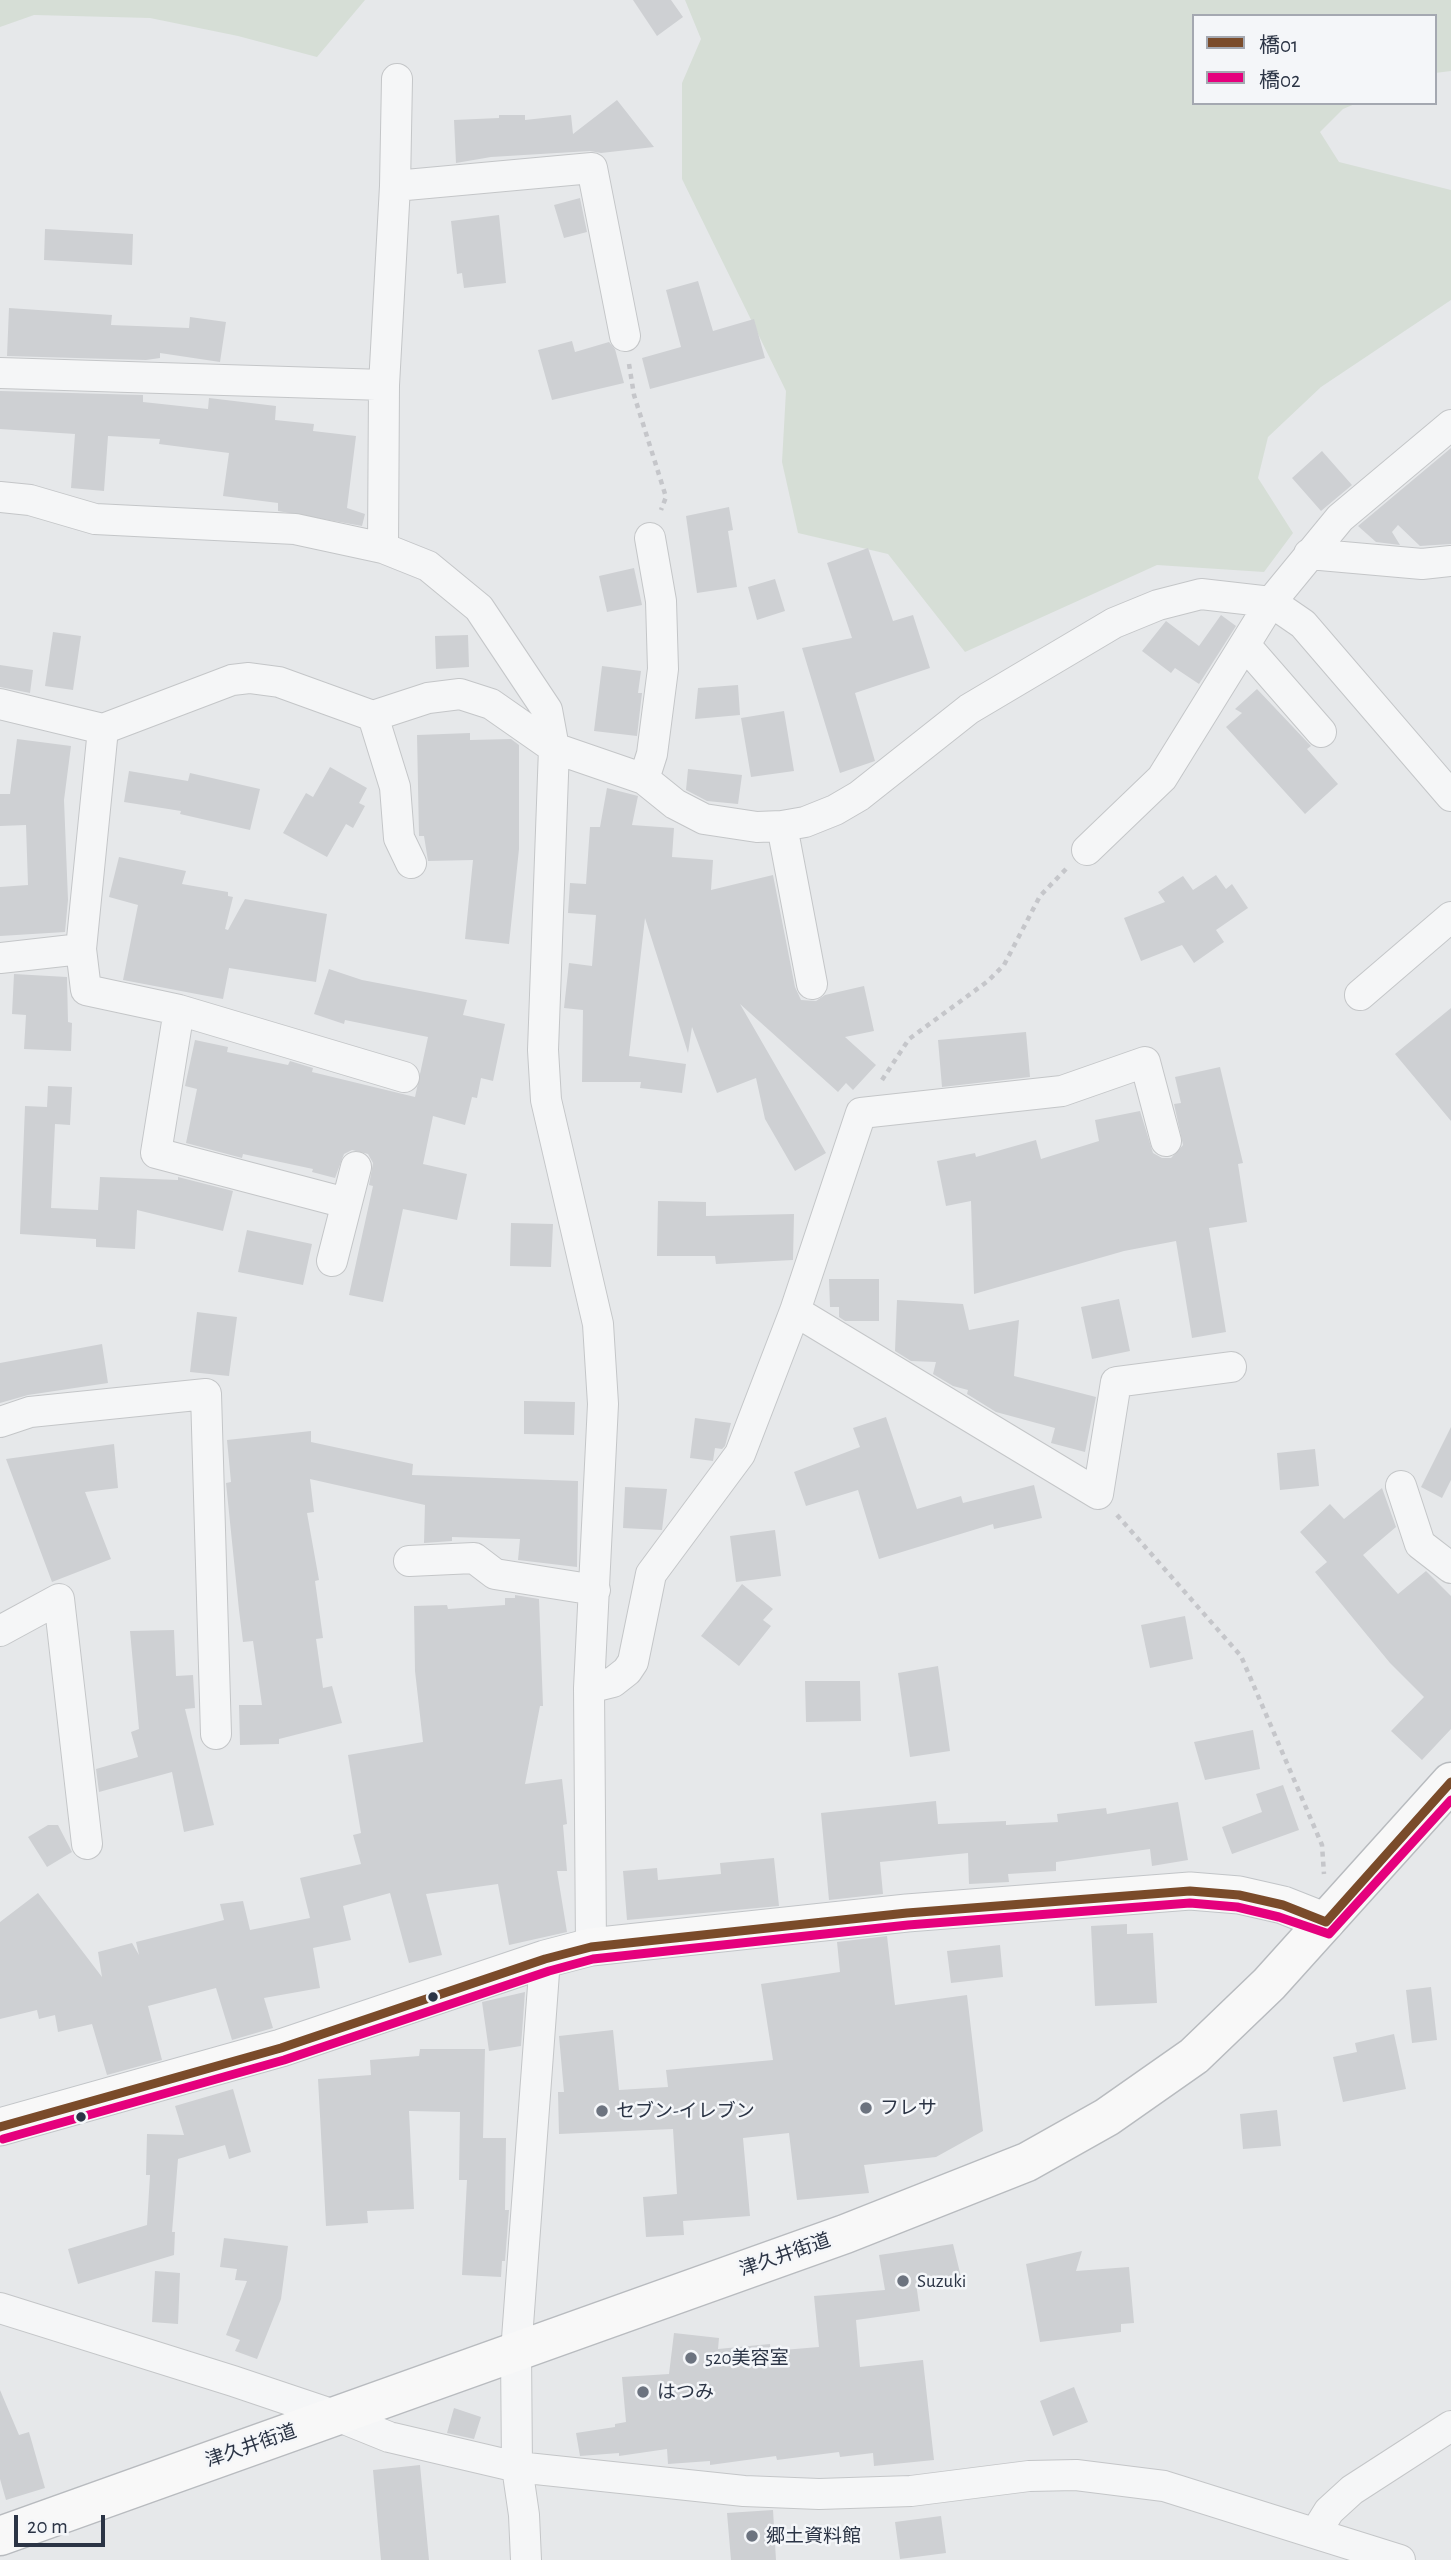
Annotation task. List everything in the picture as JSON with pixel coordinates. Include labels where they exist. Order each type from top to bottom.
[{"type":"highway","name":"津久井街道","points":[[0,2536],[899,2215],[1036,2157],[1107,2117],[1194,2056],[1229,2024],[1326,1922],[1451,1782]]},
{"type":"main road","points":[[0,2127],[281,2048],[545,1959],[591,1947],[906,1913],[1190,1891],[1239,1895],[1283,1905],[1326,1922]]},
{"type":"street","points":[[383,548],[384,385],[395,186],[397,79]]},
{"type":"street","points":[[395,186],[592,168],[625,336]]},
{"type":"street","points":[[0,373],[384,385]]},
{"type":"street","points":[[1087,850],[1162,778],[1271,602],[1339,518],[1451,425]]},
{"type":"street","points":[[0,497],[30,500],[96,519],[295,528],[383,548],[428,566],[479,608],[547,710],[554,748],[543,1051],[546,1100],[591,1289],[599,1335],[603,1404],[589,1688],[591,1947]]},
{"type":"street","points":[[644,779],[652,754],[663,669],[661,601],[650,538]]},
{"type":"street","points":[[1310,554],[1422,564],[1451,561]]},
{"type":"street","points":[[0,704],[103,729],[232,680],[249,678],[279,682],[373,716],[428,698],[460,694],[491,704],[554,748],[644,779],[675,804],[704,819],[757,827],[782,826],[835,810],[859,796],[969,709],[1114,624],[1158,605],[1201,594],[1271,602],[1303,624],[1451,796]]},
{"type":"street","points":[[1246,646],[1321,732]]},
{"type":"street","points":[[373,716],[395,787],[399,838],[411,863]]},
{"type":"street","points":[[103,729],[81,949],[86,990],[179,1010],[404,1077]]},
{"type":"street","points":[[782,826],[812,984]]},
{"type":"street","points":[[1360,995],[1451,917]]},
{"type":"street","points":[[0,958],[81,949]]},
{"type":"street","points":[[179,1010],[156,1153],[346,1203]]},
{"type":"street","points":[[589,1688],[613,1682],[633,1662],[651,1574],[740,1454],[795,1311],[861,1113],[1062,1091],[1145,1062],[1166,1142]]},
{"type":"street","points":[[332,1261],[356,1167]]},
{"type":"street","points":[[795,1311],[1098,1494],[1116,1382],[1231,1367]]},
{"type":"street","points":[[0,1422],[30,1412],[206,1394],[215,1734]]},
{"type":"street","points":[[1401,1486],[1420,1544],[1451,1568]]},
{"type":"street","points":[[409,1561],[474,1558],[495,1574],[595,1590]]},
{"type":"street","points":[[0,1631],[59,1599],[87,1844]]},
{"type":"street","points":[[526,2560],[524,2515],[517,2467],[516,2352],[545,1959]]},
{"type":"street","points":[[0,2308],[337,2416],[414,2445],[517,2467],[744,2491],[820,2494],[911,2491],[1029,2476],[1076,2475],[1164,2486],[1400,2560]]},
{"type":"street","points":[[1316,2532],[1329,2511],[1352,2490],[1451,2426]]},
{"type":"path","points":[[625,336],[634,395],[666,497],[650,538]]},
{"type":"path","points":[[861,1113],[909,1039],[988,981],[1004,965],[1040,896],[1087,850]]},
{"type":"path","points":[[1098,1494],[1241,1656],[1322,1845],[1326,1922]]},
{"type":"shaded area","points":[[0,0],[365,0],[317,57],[238,36],[150,18],[34,15],[0,27]]},
{"type":"shaded area","points":[[685,0],[1451,0],[1451,71],[1437,73],[1437,14],[1192,14],[1192,105],[1352,105],[1343,109],[1320,132],[1339,162],[1451,190],[1451,300],[1321,387],[1268,437],[1258,478],[1293,533],[1264,572],[1157,565],[965,652],[888,554],[798,533],[782,462],[786,391],[682,179],[682,83],[701,39]]},
{"type":"building","points":[[633,0],[671,0],[683,17],[657,36]]},
{"type":"building","points":[[617,100],[654,147],[601,153],[590,151],[491,157],[456,163],[454,120],[499,118],[499,115],[525,115],[525,120],[571,115],[573,134]]},
{"type":"building","points":[[580,198],[587,232],[564,238],[554,205]]},
{"type":"building","points":[[499,215],[506,283],[464,288],[462,273],[457,274],[451,221]]},
{"type":"building","points":[[45,229],[133,234],[132,265],[44,260]]},
{"type":"building","points":[[698,281],[713,331],[754,319],[765,358],[650,389],[642,358],[681,347],[666,290]]},
{"type":"building","points":[[9,308],[112,315],[111,325],[189,328],[190,317],[226,322],[220,362],[160,353],[160,358],[146,360],[7,356]]},
{"type":"building","points":[[572,341],[575,352],[609,342],[615,349],[624,383],[552,400],[538,350]]},
{"type":"building","points":[[0,391],[143,395],[143,402],[208,409],[209,398],[276,406],[275,420],[314,424],[313,431],[356,436],[347,508],[365,514],[362,526],[278,511],[278,503],[223,496],[229,453],[159,444],[160,439],[108,436],[104,491],[71,488],[75,434],[0,429]]},
{"type":"building","points":[[1451,448],[1451,544],[1420,546],[1398,525],[1392,532],[1400,545],[1376,542],[1358,526]]},
{"type":"building","points":[[1322,451],[1352,485],[1321,511],[1292,478]]},
{"type":"building","points":[[729,507],[733,530],[728,531],[737,587],[697,593],[686,516]]},
{"type":"building","points":[[868,548],[893,621],[913,615],[930,668],[855,693],[875,761],[840,773],[802,648],[852,638],[827,563]]},
{"type":"building","points":[[634,568],[642,605],[607,612],[599,576]]},
{"type":"building","points":[[775,579],[785,611],[757,620],[748,587]]},
{"type":"building","points":[[1221,615],[1236,626],[1199,684],[1175,668],[1171,673],[1142,651],[1166,621],[1199,646]]},
{"type":"building","points":[[53,632],[81,636],[73,690],[45,686]]},
{"type":"building","points":[[468,635],[469,667],[436,669],[435,636]]},
{"type":"building","points":[[0,665],[33,670],[30,693],[0,687]]},
{"type":"building","points":[[602,666],[641,671],[638,693],[642,693],[637,736],[594,731]]},
{"type":"building","points":[[738,685],[740,715],[695,719],[698,688]]},
{"type":"building","points":[[1257,689],[1311,746],[1307,749],[1338,784],[1305,814],[1226,727],[1242,713],[1235,709]]},
{"type":"building","points":[[784,711],[794,771],[751,777],[741,718]]},
{"type":"building","points":[[470,733],[470,740],[511,739],[519,745],[519,849],[509,944],[465,939],[473,860],[428,861],[424,836],[419,836],[417,735]]},
{"type":"building","points":[[17,739],[71,746],[64,800],[68,900],[65,932],[0,936],[0,887],[28,885],[26,825],[0,826],[0,794],[10,794]]},
{"type":"building","points":[[330,767],[367,788],[359,803],[365,806],[353,828],[346,824],[327,857],[283,833],[306,793],[313,797]]},
{"type":"building","points":[[688,769],[742,775],[738,804],[707,801],[686,790]]},
{"type":"building","points":[[129,771],[188,781],[190,773],[260,789],[250,830],[180,814],[181,811],[124,802]]},
{"type":"building","points":[[607,788],[638,796],[632,825],[674,828],[672,857],[713,860],[711,890],[773,875],[795,987],[801,1000],[816,1001],[825,995],[864,986],[874,1031],[845,1037],[876,1065],[853,1090],[846,1083],[838,1092],[740,1004],[826,1153],[795,1171],[765,1119],[756,1078],[717,1093],[692,1027],[688,1053],[645,918],[629,1056],[686,1064],[682,1093],[640,1088],[641,1082],[582,1082],[583,1010],[564,1008],[569,963],[592,966],[596,915],[568,913],[570,883],[586,884],[590,827],[600,827]]},
{"type":"building","points":[[119,857],[186,871],[182,884],[228,892],[228,896],[233,897],[225,929],[228,930],[245,899],[327,914],[316,982],[229,968],[223,999],[123,980],[138,905],[109,897]]},
{"type":"building","points":[[1216,875],[1226,889],[1232,884],[1248,908],[1216,930],[1224,942],[1194,963],[1182,945],[1141,961],[1124,918],[1165,902],[1158,892],[1183,876],[1193,890]]},
{"type":"building","points":[[329,969],[362,980],[467,1000],[463,1015],[505,1024],[493,1081],[481,1078],[477,1098],[472,1097],[465,1125],[433,1116],[423,1164],[467,1174],[457,1220],[403,1209],[383,1302],[349,1295],[373,1186],[369,1185],[373,1163],[368,1154],[352,1150],[344,1154],[335,1178],[312,1172],[313,1169],[243,1154],[242,1158],[186,1143],[197,1089],[185,1086],[195,1040],[228,1047],[227,1052],[288,1065],[290,1061],[313,1068],[312,1072],[415,1097],[428,1037],[345,1020],[344,1024],[314,1014]]},
{"type":"building","points":[[14,974],[67,977],[68,1022],[72,1023],[71,1051],[24,1049],[26,1015],[12,1014]]},
{"type":"building","points":[[1451,1008],[1451,1121],[1395,1054]]},
{"type":"building","points":[[1026,1032],[1030,1077],[942,1087],[938,1040]]},
{"type":"building","points":[[1220,1067],[1243,1163],[1238,1164],[1247,1222],[1209,1228],[1226,1332],[1192,1338],[1176,1241],[1124,1251],[974,1294],[971,1201],[946,1206],[937,1161],[975,1153],[976,1157],[1036,1140],[1041,1159],[1099,1141],[1095,1120],[1140,1111],[1153,1153],[1162,1158],[1171,1158],[1183,1145],[1174,1104],[1181,1103],[1175,1077]]},
{"type":"building","points":[[48,1086],[72,1087],[70,1125],[55,1124],[51,1208],[98,1210],[100,1177],[178,1180],[178,1177],[233,1191],[223,1231],[137,1210],[135,1249],[96,1247],[96,1239],[20,1234],[25,1106],[47,1107]]},
{"type":"building","points":[[658,1201],[706,1202],[706,1216],[794,1214],[793,1260],[716,1264],[715,1256],[657,1256]]},
{"type":"building","points":[[511,1223],[553,1224],[551,1267],[510,1266]]},
{"type":"building","points":[[247,1230],[312,1244],[303,1285],[238,1272]]},
{"type":"building","points":[[829,1279],[879,1279],[879,1321],[845,1321],[839,1317],[839,1307],[830,1307]]},
{"type":"building","points":[[1119,1299],[1130,1351],[1092,1359],[1081,1307]]},
{"type":"building","points":[[897,1300],[963,1304],[969,1330],[1019,1320],[1014,1376],[1096,1397],[1085,1452],[1051,1443],[1055,1428],[996,1412],[967,1394],[968,1390],[953,1386],[933,1374],[936,1362],[911,1361],[895,1351]]},
{"type":"building","points":[[197,1312],[237,1317],[229,1376],[190,1372]]},
{"type":"building","points":[[102,1344],[108,1383],[28,1395],[0,1403],[0,1363]]},
{"type":"building","points":[[524,1401],[575,1402],[574,1435],[524,1434]]},
{"type":"building","points":[[886,1417],[917,1509],[961,1496],[963,1503],[1034,1485],[1042,1518],[994,1529],[993,1524],[879,1559],[858,1490],[806,1506],[794,1472],[860,1447],[853,1428]]},
{"type":"building","points":[[695,1418],[731,1423],[725,1446],[722,1449],[715,1448],[713,1461],[690,1458]]},
{"type":"building","points":[[1451,1427],[1451,1480],[1442,1498],[1421,1487]]},
{"type":"building","points":[[311,1431],[311,1442],[413,1464],[412,1475],[578,1481],[577,1567],[518,1560],[520,1539],[452,1537],[452,1541],[424,1543],[425,1505],[310,1479],[314,1512],[307,1513],[319,1580],[315,1581],[323,1638],[316,1639],[323,1688],[332,1686],[342,1723],[279,1739],[279,1744],[240,1745],[239,1705],[262,1705],[253,1641],[243,1642],[226,1483],[231,1482],[227,1440]]},
{"type":"building","points":[[114,1444],[118,1488],[85,1492],[111,1559],[52,1582],[6,1459]]},
{"type":"building","points":[[1315,1449],[1319,1486],[1280,1490],[1277,1453]]},
{"type":"building","points":[[625,1487],[667,1489],[662,1530],[623,1528]]},
{"type":"building","points":[[1382,1488],[1396,1527],[1363,1555],[1398,1594],[1426,1571],[1451,1596],[1451,1729],[1422,1760],[1391,1731],[1424,1697],[1390,1663],[1315,1572],[1327,1562],[1300,1532],[1330,1504],[1344,1519]]},
{"type":"building","points":[[775,1530],[781,1576],[736,1582],[730,1536]]},
{"type":"building","points":[[742,1584],[773,1609],[763,1620],[771,1626],[739,1666],[701,1636]]},
{"type":"building","points":[[515,1595],[539,1599],[543,1706],[540,1706],[525,1784],[562,1779],[567,1824],[563,1825],[567,1871],[557,1871],[567,1932],[509,1945],[498,1884],[426,1894],[442,1955],[409,1963],[390,1893],[343,1906],[351,1940],[313,1948],[320,1988],[264,1998],[273,2028],[232,2040],[216,1988],[148,2006],[162,2060],[107,2075],[92,2024],[58,2032],[55,2015],[39,2019],[37,2010],[0,2019],[0,1922],[38,1893],[102,1977],[98,1952],[132,1943],[139,1955],[136,1942],[224,1920],[220,1904],[243,1901],[250,1930],[310,1918],[300,1878],[361,1864],[353,1835],[361,1833],[348,1755],[423,1742],[415,1671],[414,1606],[447,1605],[448,1609],[505,1605],[505,1598],[515,1598]]},
{"type":"building","points":[[1185,1616],[1193,1659],[1150,1668],[1141,1625]]},
{"type":"building","points":[[174,1630],[176,1676],[193,1675],[195,1708],[185,1709],[214,1825],[184,1832],[172,1772],[99,1792],[96,1769],[138,1757],[131,1732],[139,1729],[130,1631]]},
{"type":"building","points":[[938,1666],[950,1751],[910,1757],[898,1673]]},
{"type":"building","points":[[805,1681],[860,1681],[861,1721],[806,1722]]},
{"type":"building","points":[[1253,1730],[1260,1769],[1205,1780],[1194,1742]]},
{"type":"building","points":[[1283,1785],[1299,1830],[1232,1854],[1222,1827],[1262,1812],[1256,1794]]},
{"type":"building","points":[[936,1801],[938,1824],[1006,1821],[1006,1825],[1058,1822],[1057,1814],[1106,1808],[1107,1814],[1178,1802],[1188,1860],[1152,1866],[1150,1849],[1056,1862],[1056,1871],[1008,1874],[1009,1882],[969,1884],[968,1853],[880,1862],[883,1894],[829,1900],[821,1813]]},
{"type":"building","points":[[48,1825],[58,1825],[72,1852],[47,1867],[28,1837]]},
{"type":"building","points":[[774,1858],[779,1906],[627,1920],[623,1871],[657,1868],[658,1880],[721,1874],[720,1863]]},
{"type":"building","points":[[1127,1924],[1127,1934],[1153,1933],[1157,2003],[1095,2006],[1091,1926]]},
{"type":"building","points":[[887,1936],[895,2005],[967,1995],[983,2131],[936,2157],[864,2165],[869,2193],[797,2200],[789,2133],[743,2138],[750,2216],[683,2221],[684,2235],[646,2237],[643,2197],[677,2194],[673,2129],[559,2134],[558,2092],[564,2092],[559,2036],[613,2030],[619,2090],[668,2087],[666,2070],[773,2060],[761,1984],[840,1972],[837,1942]]},
{"type":"building","points":[[1000,1945],[1003,1977],[951,1983],[947,1951]]},
{"type":"building","points":[[1431,1987],[1437,2040],[1412,2043],[1406,1990]]},
{"type":"building","points":[[525,1992],[521,2046],[489,2051],[482,2002]]},
{"type":"building","points":[[1394,2034],[1406,2089],[1343,2102],[1333,2057],[1357,2052],[1355,2043]]},
{"type":"building","points":[[420,2049],[485,2049],[483,2138],[506,2138],[505,2210],[509,2210],[501,2277],[462,2275],[467,2180],[459,2180],[460,2112],[409,2111],[414,2209],[367,2211],[368,2223],[326,2226],[318,2079],[371,2075],[370,2060],[419,2056]]},
{"type":"building","points":[[233,2089],[251,2152],[229,2159],[225,2145],[178,2159],[172,2232],[175,2232],[174,2255],[78,2284],[68,2249],[147,2225],[150,2175],[146,2175],[147,2134],[184,2135],[175,2106]]},
{"type":"building","points":[[1277,2110],[1281,2146],[1243,2149],[1240,2114]]},
{"type":"building","points":[[224,2238],[288,2246],[281,2299],[257,2359],[235,2351],[240,2340],[226,2335],[247,2281],[235,2280],[237,2269],[220,2267]]},
{"type":"building","points":[[953,2244],[961,2277],[916,2283],[920,2311],[856,2320],[860,2367],[923,2360],[934,2460],[874,2466],[873,2453],[840,2457],[839,2452],[777,2460],[776,2456],[710,2465],[710,2461],[668,2464],[667,2449],[619,2456],[619,2453],[580,2456],[576,2433],[615,2427],[615,2424],[626,2422],[622,2377],[669,2374],[674,2333],[719,2338],[718,2349],[770,2344],[771,2351],[819,2347],[814,2296],[885,2290],[879,2255]]},
{"type":"building","points":[[1082,2251],[1076,2271],[1129,2267],[1134,2323],[1121,2324],[1121,2332],[1040,2342],[1026,2264]]},
{"type":"building","points":[[155,2271],[180,2273],[178,2324],[152,2322]]},
{"type":"building","points":[[1074,2387],[1088,2422],[1053,2436],[1040,2401]]},
{"type":"building","points":[[0,2390],[19,2435],[29,2432],[45,2488],[6,2500],[0,2479]]},
{"type":"building","points":[[454,2408],[481,2417],[474,2439],[447,2433]]},
{"type":"building","points":[[420,2465],[429,2560],[381,2560],[373,2470]]},
{"type":"building","name":"郷土資料館","points":[[773,2510],[776,2560],[731,2560],[727,2513]]},
{"type":"building","points":[[941,2516],[946,2553],[900,2559],[895,2522]]},
{"type":"transit line","name":"橋01","points":[[0,2127],[281,2048],[545,1959],[591,1947],[907,1913],[1190,1891],[1239,1895],[1283,1905],[1326,1922],[1451,1782]]},
{"type":"transit line","name":"橋02","points":[[3,2139],[284,2060],[549,1971],[593,1959],[908,1925],[1190,1903],[1237,1907],[1279,1917],[1329,1934],[1451,1800]]},
{"type":"place","name":"フレサ","points":[[866,2108]]},
{"type":"place","name":"セブン-イレブン","points":[[602,2111]]},
{"type":"place","name":"Suzuki","points":[[903,2281]]},
{"type":"place","name":"520美容室","points":[[691,2358]]},
{"type":"place","name":"はつみ","points":[[643,2392]]},
{"type":"place","name":"郷土資料館","points":[[752,2536]]}]
